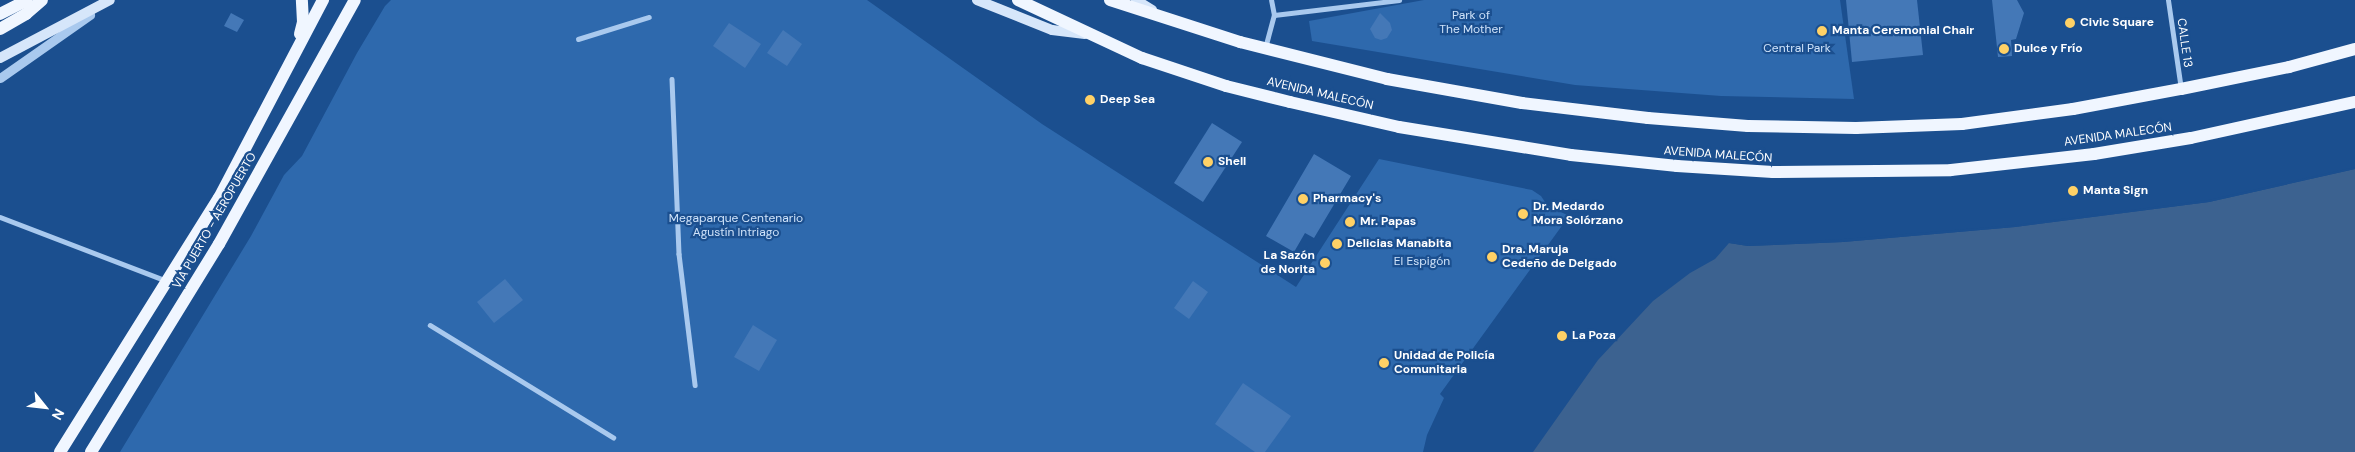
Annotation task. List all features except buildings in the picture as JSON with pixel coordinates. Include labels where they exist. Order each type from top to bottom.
[{"type":"main road","points":[[0,14],[26,0]]},
{"type":"main road","points":[[0,30],[26,14],[42,0]]},
{"type":"main road","points":[[0,58],[110,0]]},
{"type":"main road","points":[[297,49],[303,22],[302,0]]},
{"type":"main road","name":"VIA PUERTO - AEROPUERTO","points":[[60,452],[218,198],[323,0]]},
{"type":"main road","name":"VIA PUERTO - AEROPUERTO","points":[[91,452],[219,244],[355,0]]},
{"type":"main road","name":"AVENIDA MALECÓN","points":[[977,0],[1021,20],[1052,30],[1090,34]]},
{"type":"main road","name":"AVENIDA MALECÓN","points":[[1018,0],[1142,58],[1226,86],[1398,127],[1622,162],[1773,172],[1951,170],[2038,160],[2191,138],[2355,102]]},
{"type":"main road","points":[[1110,0],[1265,50],[1387,79],[1522,103],[1648,118],[1748,126],[1856,128],[1962,124],[2073,109],[2181,89],[2289,67],[2355,49]]},
{"type":"main road","points":[[1136,0],[1164,18]]},
{"type":"street","points":[[0,78],[110,0]]},
{"type":"street","points":[[1265,50],[1274,15],[1270,0]]},
{"type":"street","points":[[1274,15],[1399,0]]},
{"type":"street","name":"CALLE 13","points":[[2168,0],[2181,89]]},
{"type":"street","points":[[578,38],[649,16]]},
{"type":"street","points":[[672,78],[679,254],[695,385]]},
{"type":"street","points":[[0,217],[167,281]]},
{"type":"street","points":[[430,325],[613,437]]},
{"type":"green space","name":"Megaparque Centenario Agustín Intriago","points":[[391,0],[867,0],[1042,124],[1296,287],[1379,159],[1532,190],[1541,196],[1547,205],[1569,216],[1440,394],[1444,398],[1427,435],[1423,452],[120,452],[251,236],[284,175],[302,156],[357,53],[385,6]]},
{"type":"green space","name":"Central Park","points":[[1424,0],[1840,0],[1854,99],[1721,96],[1575,85],[1312,41],[1309,21]]},
{"type":"shaded area","points":[[2355,169],[2355,452],[1533,452],[1598,360],[1653,301],[1690,273],[1715,259],[1729,243],[1748,246],[1843,242],[2015,227],[2209,202]]},
{"type":"pier","points":[[2355,167],[2355,169],[2209,202],[2015,227],[1843,242],[1748,246],[1729,243],[1729,240],[1748,244],[1843,239],[2015,225],[2208,200]]},
{"type":"place","name":"Civic Square","points":[[2070,23]]},
{"type":"place","name":"Manta Ceremonial Chair","points":[[1822,31]]},
{"type":"place","name":"Dulce y Frío","points":[[2004,49]]},
{"type":"place","name":"Deep Sea","points":[[1090,100]]},
{"type":"place","name":"Shell","points":[[1208,162]]},
{"type":"place","name":"Manta Sign","points":[[2073,191]]},
{"type":"place","name":"Pharmacy's","points":[[1303,199]]},
{"type":"place","name":"Dr. Medardo Mora Solórzano","points":[[1523,214]]},
{"type":"place","name":"Mr. Papas","points":[[1350,222]]},
{"type":"place","name":"Delicias Manabita","points":[[1337,244]]},
{"type":"place","name":"Dra. Maruja Cedeño de Delgado","points":[[1492,257]]},
{"type":"place","name":"La Sazón de Norita","points":[[1325,263]]},
{"type":"place","name":"La Poza","points":[[1562,336]]},
{"type":"place","name":"Unidad de Policía Comunitaria","points":[[1384,363]]},
{"type":"park label","name":"Park of The Mother","points":[[1471,23]]},
{"type":"park label","name":"El Espigón","points":[[1422,262]]}]
